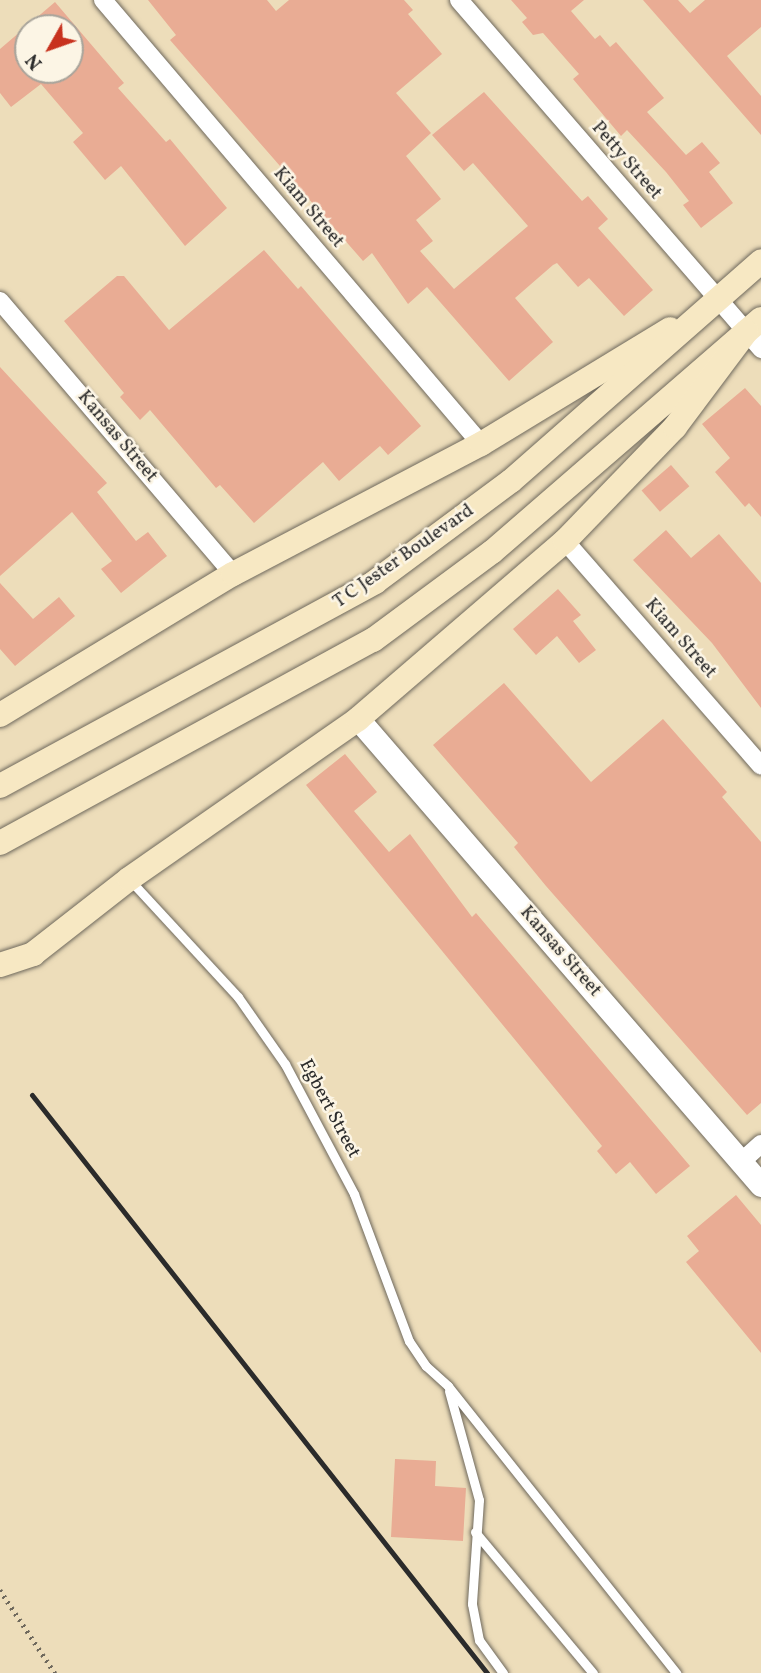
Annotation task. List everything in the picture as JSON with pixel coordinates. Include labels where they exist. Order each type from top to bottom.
[{"type":"main road","name":"T C Jester Boulevard","points":[[0,786],[374,582],[511,481],[761,261]]},
{"type":"main road","points":[[0,715],[233,574],[481,444],[719,299]]},
{"type":"main road","points":[[0,965],[33,954],[129,879],[358,719],[565,541],[675,427],[756,333]]},
{"type":"main road","points":[[6,840],[383,633],[492,552],[756,333]]},
{"type":"street","name":"Kiam Street","points":[[103,0],[481,444]]},
{"type":"street","name":"Petty Street","points":[[459,0],[719,299],[756,333]]},
{"type":"street","name":"Kansas Street","points":[[0,301],[233,574]]},
{"type":"street","name":"Kiam Street","points":[[565,541],[761,766]]},
{"type":"street","name":"Kansas Street","points":[[358,719],[761,1185]]},
{"type":"street","points":[[740,1162],[761,1144]]},
{"type":"lane","name":"Egbert Street","points":[[129,879],[238,997],[278,1052],[354,1194],[409,1341],[448,1386],[676,1673]]},
{"type":"lane","points":[[448,1386],[479,1500],[472,1604],[479,1640],[503,1673]]},
{"type":"lane","points":[[475,1532],[593,1673]]},
{"type":"path","points":[[0,1590],[55,1673]]},
{"type":"building","points":[[148,0],[267,0],[276,11],[289,0],[404,0],[413,10],[408,14],[442,54],[396,93],[431,133],[406,156],[441,199],[416,220],[433,241],[420,251],[454,289],[528,226],[473,163],[464,171],[432,135],[484,92],[582,201],[588,196],[608,219],[598,228],[653,290],[624,316],[589,278],[578,287],[557,263],[553,265],[515,298],[553,342],[509,381],[427,287],[408,304],[372,253],[363,261],[170,40],[176,35]]},
{"type":"building","points":[[511,0],[584,0],[571,11],[595,39],[600,35],[610,47],[616,42],[664,98],[647,112],[686,155],[702,142],[720,163],[709,172],[733,203],[701,228],[683,205],[689,201],[666,172],[627,130],[621,136],[573,79],[579,74],[543,33],[533,35],[522,22],[527,18]]},
{"type":"building","points":[[643,0],[678,0],[690,13],[705,0],[761,0],[761,27],[727,56],[761,96],[761,135]]},
{"type":"building","points":[[55,2],[65,14],[41,14]]},
{"type":"building","points":[[84,36],[124,83],[118,88],[166,142],[170,139],[227,208],[185,246],[121,166],[105,180],[73,142],[83,133],[41,84],[84,84]]},
{"type":"building","points":[[14,37],[14,84],[41,84],[11,107],[0,93],[0,49]]},
{"type":"building","points":[[264,250],[298,289],[301,286],[421,426],[388,455],[380,446],[339,481],[323,462],[254,523],[220,485],[216,488],[150,410],[140,420],[120,397],[124,393],[64,321],[117,276],[124,276],[169,330]]},
{"type":"building","points":[[0,367],[107,483],[97,492],[136,541],[148,532],[167,556],[121,593],[101,569],[112,561],[72,512],[0,576]]},
{"type":"building","points":[[745,388],[761,406],[761,517],[749,503],[745,507],[715,472],[730,458],[702,424]]},
{"type":"building","points":[[671,465],[689,486],[660,512],[642,491]]},
{"type":"building","points":[[666,530],[691,558],[719,534],[761,583],[761,708],[712,643],[633,560]]},
{"type":"building","points":[[0,583],[33,619],[59,597],[75,616],[15,666],[0,649]]},
{"type":"building","points":[[558,589],[581,615],[573,621],[596,650],[579,663],[557,636],[536,655],[513,629]]},
{"type":"building","points":[[504,683],[591,782],[663,719],[727,792],[722,797],[761,842],[761,1103],[747,1115],[546,886],[514,847],[518,843],[433,745]]},
{"type":"building","points":[[345,754],[377,792],[354,811],[389,852],[410,834],[472,917],[476,913],[690,1166],[656,1194],[630,1162],[616,1174],[597,1151],[602,1146],[306,785]]},
{"type":"building","points":[[736,1195],[761,1225],[761,1353],[686,1262],[699,1251],[687,1236]]},
{"type":"building","points":[[395,1459],[436,1461],[435,1486],[466,1488],[463,1541],[391,1537]]},
{"type":"railway","points":[[32,1095],[487,1673]]}]
